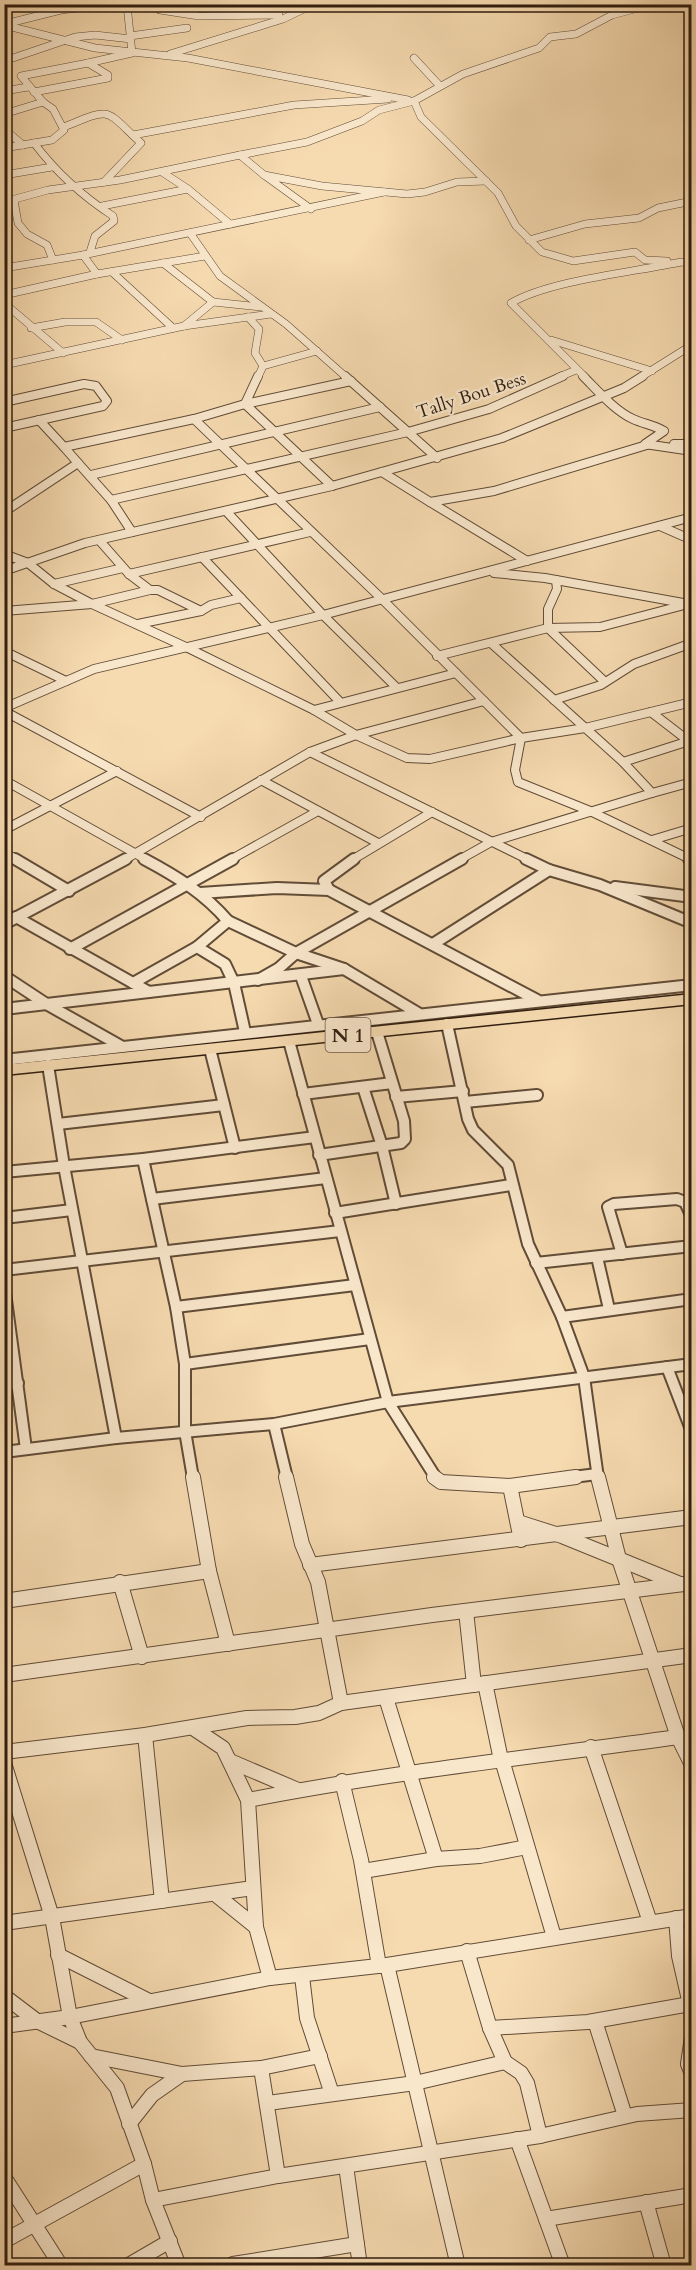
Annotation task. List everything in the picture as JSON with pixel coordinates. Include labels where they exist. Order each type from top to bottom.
[{"type":"highway","name":"N 1","points":[[4,1070],[692,999]]},
{"type":"street","points":[[4,25],[80,7],[281,4]]},
{"type":"street","points":[[166,55],[291,15],[314,4]]},
{"type":"street","points":[[4,202],[48,190],[104,183],[308,142],[362,121],[379,110],[414,101],[439,85],[539,48],[550,38],[576,34],[580,28],[653,4]]},
{"type":"street","points":[[127,5],[132,53]]},
{"type":"street","points":[[146,6],[183,14],[291,15]]},
{"type":"street","points":[[183,14],[184,25],[205,42]]},
{"type":"street","points":[[4,25],[59,40],[132,53],[166,55],[414,101]]},
{"type":"street","points":[[4,61],[41,51],[59,40],[87,35],[112,39],[188,28]]},
{"type":"street","points":[[4,34],[17,29]]},
{"type":"street","points":[[64,127],[57,116],[20,78],[27,73],[132,53]]},
{"type":"street","points":[[414,58],[439,85]]},
{"type":"street","points":[[4,86],[69,85],[108,78],[88,63]]},
{"type":"street","points":[[69,85],[96,68]]},
{"type":"street","points":[[4,91],[29,87]]},
{"type":"street","points":[[133,135],[294,105],[394,99]]},
{"type":"street","points":[[414,101],[421,117],[486,181],[507,206],[516,226],[542,252],[573,261],[635,252],[645,260],[692,262]]},
{"type":"street","points":[[4,114],[44,102]]},
{"type":"street","points":[[57,116],[109,113],[133,135],[141,146],[104,183]]},
{"type":"street","points":[[4,148],[52,140],[64,130],[64,127],[88,116]]},
{"type":"street","points":[[4,129],[23,145]]},
{"type":"street","points":[[34,143],[52,167],[91,202],[102,206],[113,216],[114,221],[95,236],[87,254]]},
{"type":"street","points":[[240,155],[311,209]]},
{"type":"street","points":[[4,175],[52,167]]},
{"type":"street","points":[[162,172],[188,189],[230,224]]},
{"type":"street","points":[[264,175],[322,186],[416,194],[457,182],[486,181]]},
{"type":"street","points":[[102,206],[188,189]]},
{"type":"street","points":[[4,268],[87,254],[384,192]]},
{"type":"street","points":[[14,200],[15,217],[25,234],[47,245],[53,260]]},
{"type":"street","points":[[529,240],[585,224],[639,218],[658,208],[692,201]]},
{"type":"street","points":[[190,233],[220,276],[317,351],[437,458]]},
{"type":"street","points":[[87,254],[97,274]]},
{"type":"street","points":[[4,294],[97,274],[205,256]]},
{"type":"street","points":[[430,502],[494,491],[645,444],[664,431],[651,423],[633,419],[602,395],[576,370],[551,340],[511,303],[513,299],[578,282],[681,262]]},
{"type":"street","points":[[163,263],[213,302],[262,307]]},
{"type":"street","points":[[112,272],[173,328]]},
{"type":"street","points":[[184,326],[213,302]]},
{"type":"street","points":[[4,303],[63,353]]},
{"type":"street","points":[[4,365],[173,328],[271,314]]},
{"type":"street","points":[[248,317],[259,329],[255,352],[263,366]]},
{"type":"street","points":[[31,328],[65,322],[96,322],[122,340]]},
{"type":"street","points":[[551,340],[652,371]]},
{"type":"street","points":[[4,571],[99,540],[332,486],[437,458],[521,431],[570,412],[602,395],[624,388],[652,371],[664,360],[692,345]]},
{"type":"street","points":[[245,404],[263,366],[317,351]]},
{"type":"street","points":[[632,366],[664,360]]},
{"type":"street","name":"Tally Bou Bess","points":[[111,500],[408,432],[489,409],[576,370]]},
{"type":"street","points":[[64,447],[194,419],[245,404],[351,381]]},
{"type":"street","points":[[4,391],[9,401],[84,384],[96,386],[107,401],[103,406],[4,428]]},
{"type":"street","points":[[245,404],[332,486]]},
{"type":"street","points":[[91,475],[273,430],[380,407]]},
{"type":"street","points":[[194,419],[382,599],[521,738]]},
{"type":"street","points":[[39,420],[91,475],[132,532]]},
{"type":"street","points":[[645,444],[685,444],[692,438]]},
{"type":"street","points":[[645,444],[692,451]]},
{"type":"street","points":[[4,512],[78,462]]},
{"type":"street","points":[[382,472],[527,561]]},
{"type":"street","points":[[226,511],[323,615],[396,687]]},
{"type":"street","points":[[4,710],[66,681],[123,661],[188,648],[323,615],[692,517]]},
{"type":"street","points":[[660,526],[692,540]]},
{"type":"street","points":[[54,584],[202,557],[310,532]]},
{"type":"street","points":[[99,540],[126,571],[150,590]]},
{"type":"street","points":[[4,554],[28,563],[54,584],[92,604],[314,710],[356,735],[399,756],[430,759],[521,738],[585,728],[692,702]]},
{"type":"street","points":[[202,557],[340,702]]},
{"type":"street","points":[[485,572],[556,580],[690,604]]},
{"type":"street","points":[[556,580],[557,590],[548,609],[548,628],[605,682]]},
{"type":"street","points":[[4,611],[92,604],[158,590],[201,611]]},
{"type":"street","points":[[138,624],[201,611],[211,605],[241,598]]},
{"type":"street","points":[[437,656],[548,628],[600,627],[690,604]]},
{"type":"street","points":[[491,643],[623,762],[651,793]]},
{"type":"street","points":[[554,700],[605,682],[634,664],[692,643]]},
{"type":"street","points":[[4,651],[66,681]]},
{"type":"street","points":[[314,710],[456,673]]},
{"type":"street","points":[[4,924],[69,891],[201,817],[310,752],[356,735],[484,701]]},
{"type":"street","points":[[4,710],[201,817]]},
{"type":"street","points":[[623,762],[686,742],[686,739],[651,712]]},
{"type":"street","points":[[521,738],[515,770],[518,782],[530,789],[590,811],[692,860]]},
{"type":"street","points":[[310,752],[549,870],[600,885],[692,923]]},
{"type":"street","points":[[4,830],[52,807],[117,771]]},
{"type":"street","points":[[4,780],[188,883],[228,921],[296,953],[344,969],[418,1013]]},
{"type":"street","points":[[261,780],[378,843]]},
{"type":"street","points":[[258,980],[279,968],[296,953],[490,842],[692,782]]},
{"type":"street","points":[[70,949],[318,811]]},
{"type":"street","points":[[329,890],[324,881],[328,876],[378,843],[432,812]]},
{"type":"street","points":[[652,840],[692,828]]},
{"type":"street","points":[[6,856],[69,891]]},
{"type":"street","points":[[433,944],[549,870]]},
{"type":"street","points":[[600,885],[692,897]]},
{"type":"street","points":[[200,893],[277,888],[329,890],[538,1000]]},
{"type":"street","points":[[16,917],[149,992]]},
{"type":"street","points":[[132,983],[197,946],[228,921]]},
{"type":"street","points":[[197,946],[225,964],[234,983],[245,1032]]},
{"type":"street","points":[[4,1009],[301,976],[344,969]]},
{"type":"street","points":[[4,976],[48,1005],[143,1056]]},
{"type":"street","points":[[301,976],[318,1024]]},
{"type":"street","points":[[4,1060],[418,1013],[692,985]]},
{"type":"street","points":[[447,1024],[473,1130],[496,1150],[508,1165],[511,1185],[536,1263],[562,1317],[584,1377],[597,1474],[619,1560],[678,1737],[692,1766]]},
{"type":"street","points":[[319,1155],[401,1143],[405,1139],[404,1121],[376,1032]]},
{"type":"street","points":[[289,1041],[388,1402],[434,1477],[441,1482],[510,1486],[597,1474]]},
{"type":"street","points":[[210,1049],[235,1148]]},
{"type":"street","points":[[48,1065],[72,1210],[116,1438]]},
{"type":"street","points":[[303,1094],[392,1083]]},
{"type":"street","points":[[363,1087],[382,1146],[396,1203]]},
{"type":"street","points":[[396,1097],[537,1095]]},
{"type":"street","points":[[58,1124],[224,1105]]},
{"type":"street","points":[[4,1172],[143,1160],[315,1137]]},
{"type":"street","points":[[143,1160],[176,1307],[185,1364],[185,1431],[210,1571],[228,1644]]},
{"type":"street","points":[[152,1199],[326,1178]]},
{"type":"street","points":[[335,1213],[511,1185]]},
{"type":"street","points":[[622,1254],[608,1207],[614,1204],[677,1199],[685,1203],[692,1217]]},
{"type":"street","points":[[4,1218],[72,1210]]},
{"type":"street","points":[[4,1270],[340,1231]]},
{"type":"street","points":[[536,1263],[692,1246]]},
{"type":"street","points":[[597,1257],[609,1309]]},
{"type":"street","points":[[4,1285],[26,1449]]},
{"type":"street","points":[[176,1307],[355,1285]]},
{"type":"street","points":[[562,1317],[692,1299]]},
{"type":"street","points":[[185,1364],[370,1339]]},
{"type":"street","points":[[4,1452],[116,1438],[274,1424],[388,1402],[692,1364]]},
{"type":"street","points":[[667,1367],[692,1432]]},
{"type":"street","points":[[4,1385],[18,1383]]},
{"type":"street","points":[[274,1424],[293,1511],[310,1565],[318,1582],[341,1703]]},
{"type":"street","points":[[510,1486],[521,1540]]},
{"type":"street","points":[[310,1565],[414,1550],[612,1530],[692,1517]]},
{"type":"street","points":[[518,1522],[562,1536],[688,1585]]},
{"type":"street","points":[[4,1601],[120,1582],[210,1571]]},
{"type":"street","points":[[120,1582],[142,1657]]},
{"type":"street","points":[[4,1675],[466,1611],[688,1585]]},
{"type":"street","points":[[466,1611],[479,1684],[554,1937]]},
{"type":"street","points":[[4,1752],[145,1735],[247,1718],[295,1717],[319,1713],[341,1703],[692,1655]]},
{"type":"street","points":[[386,1698],[436,1859]]},
{"type":"street","points":[[193,1728],[223,1748],[249,1800],[256,1927],[270,1978]]},
{"type":"street","points":[[145,1735],[162,1901]]},
{"type":"street","points":[[249,1800],[342,1781],[411,1774],[591,1747],[678,1737]]},
{"type":"street","points":[[591,1747],[650,1922]]},
{"type":"street","points":[[230,1761],[299,1790]]},
{"type":"street","points":[[4,1763],[52,1917],[70,2017],[80,2042],[117,2088],[144,2164],[153,2200],[179,2265]]},
{"type":"street","points":[[342,1781],[383,1965],[458,2265]]},
{"type":"street","points":[[363,1871],[436,1859],[480,1857],[527,1847]]},
{"type":"street","points":[[4,1923],[254,1888]]},
{"type":"street","points":[[215,1894],[256,1927]]},
{"type":"street","points":[[4,2026],[70,2017],[270,1978],[383,1965],[692,1916]]},
{"type":"street","points":[[490,2028],[595,2021],[691,2008],[679,1956],[676,1918]]},
{"type":"street","points":[[467,1952],[490,2028],[505,2062],[521,2073],[527,2083],[540,2136]]},
{"type":"street","points":[[58,1955],[149,2001]]},
{"type":"street","points":[[302,1976],[307,2018],[332,2094]]},
{"type":"street","points":[[4,1996],[37,2021],[80,2042]]},
{"type":"street","points":[[595,2021],[626,2116]]},
{"type":"street","points":[[692,2037],[688,2064],[692,2074]]},
{"type":"street","points":[[90,2056],[182,2074],[261,2068],[320,2056]]},
{"type":"street","points":[[268,2103],[414,2083],[479,2066],[505,2062]]},
{"type":"street","points":[[261,2068],[278,2176]]},
{"type":"street","points":[[129,2124],[141,2105],[156,2089],[182,2074]]},
{"type":"street","points":[[153,2200],[278,2176],[540,2136],[626,2116],[692,2110]]},
{"type":"street","points":[[517,2139],[532,2186],[563,2265]]},
{"type":"street","points":[[4,2241],[36,2226],[144,2164]]},
{"type":"street","points":[[346,2166],[360,2265]]},
{"type":"street","points":[[4,2177],[62,2265]]},
{"type":"street","points":[[546,2219],[692,2195]]},
{"type":"street","points":[[646,2202],[664,2265]]},
{"type":"street","points":[[127,2265],[170,2241]]},
{"type":"street","points":[[233,2264],[357,2244]]}]
